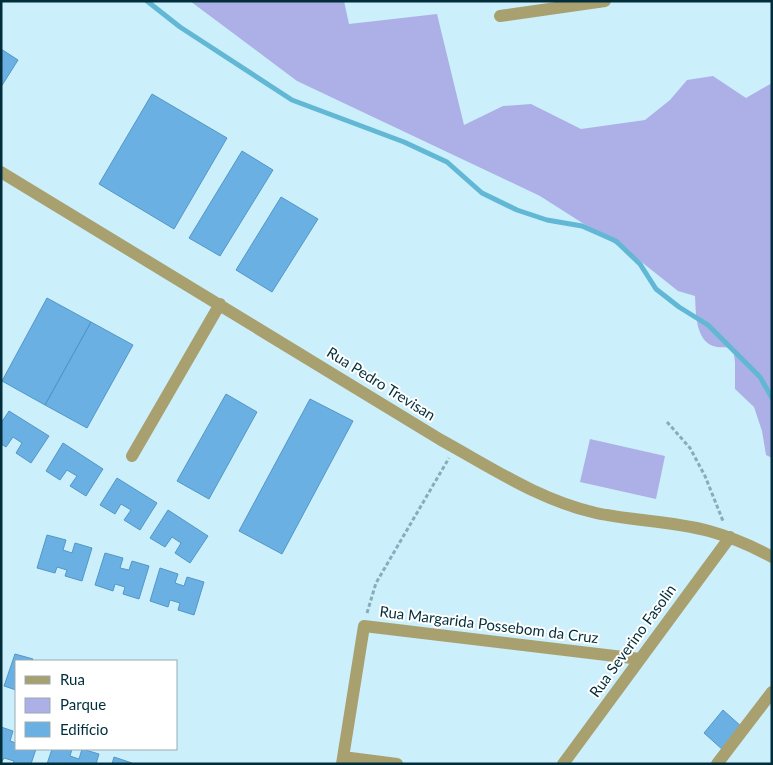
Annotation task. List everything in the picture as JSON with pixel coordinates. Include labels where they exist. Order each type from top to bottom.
[{"type":"street","points":[[500,16],[605,1]]},
{"type":"street","name":"Rua Pedro Trevisan","points":[[1,172],[508,479],[562,503],[595,512],[684,526],[730,537],[772,558]]},
{"type":"street","points":[[132,456],[220,304]]},
{"type":"street","name":"Rua Severino Fasolin","points":[[563,764],[730,537]]},
{"type":"street","points":[[364,626],[342,760],[397,764]]},
{"type":"street","name":"Rua Margarida Possebom da Cruz","points":[[364,626],[640,659]]},
{"type":"street","points":[[717,764],[772,692]]},
{"type":"path","points":[[667,422],[690,448],[705,476],[730,537]]},
{"type":"path","points":[[364,626],[376,583],[456,448]]},
{"type":"green space","points":[[190,1],[344,1],[349,24],[437,14],[464,125],[503,106],[531,104],[581,129],[645,120],[670,100],[687,80],[713,76],[746,98],[772,83],[772,458],[766,455],[762,431],[754,407],[735,389],[733,348],[713,346],[703,337],[696,317],[695,296],[678,291],[634,256],[540,196],[297,81]]},
{"type":"green space","points":[[590,439],[665,456],[656,499],[580,482]]},
{"type":"building","points":[[1,49],[18,60],[1,87]]},
{"type":"building","points":[[152,94],[227,138],[174,229],[99,184]]},
{"type":"building","points":[[242,151],[273,170],[220,256],[189,238]]},
{"type":"building","points":[[281,197],[318,219],[272,292],[236,270]]},
{"type":"building","points":[[47,298],[91,322],[45,405],[2,381]]},
{"type":"building","points":[[91,322],[133,345],[87,428],[45,405]]},
{"type":"building","points":[[226,394],[257,412],[209,499],[177,481]]},
{"type":"building","points":[[310,399],[353,421],[282,554],[239,531]]},
{"type":"building","points":[[9,411],[49,436],[31,463],[16,453],[22,443],[13,437],[6,447],[1,444],[1,423]]},
{"type":"building","points":[[63,443],[103,469],[86,496],[70,486],[77,476],[67,470],[60,480],[46,471]]},
{"type":"building","points":[[117,478],[157,503],[140,530],[124,520],[131,510],[121,504],[115,514],[100,505]]},
{"type":"building","points":[[168,510],[208,536],[190,563],[175,553],[181,543],[172,537],[165,547],[150,538]]},
{"type":"building","points":[[47,535],[66,540],[63,550],[72,553],[75,543],[92,548],[82,581],[65,576],[67,570],[57,567],[55,573],[37,568]]},
{"type":"building","points":[[105,553],[123,558],[120,568],[129,570],[132,561],[149,566],[139,599],[123,594],[125,587],[115,584],[113,591],[95,585]]},
{"type":"building","points":[[160,568],[178,574],[175,583],[184,586],[187,577],[204,582],[194,615],[178,610],[180,603],[170,600],[168,607],[150,601]]},
{"type":"building","points":[[15,654],[33,659],[15,660],[15,690],[4,686]]},
{"type":"building","points":[[723,710],[742,727],[723,750],[704,733]]},
{"type":"building","points":[[1,727],[13,731],[10,741],[15,743],[15,750],[36,750],[31,764],[13,764],[14,761],[4,758],[1,763]]},
{"type":"building","points":[[52,750],[72,750],[70,756],[79,759],[82,750],[99,754],[96,764],[47,764]]},
{"type":"building","points":[[114,757],[132,763],[132,764],[112,764]]},
{"type":"waterway","points":[[147,1],[180,27],[292,100],[404,142],[447,162],[482,193],[517,210],[547,220],[582,226],[616,241],[640,264],[656,289],[679,307],[708,325],[760,377],[772,398]]}]
